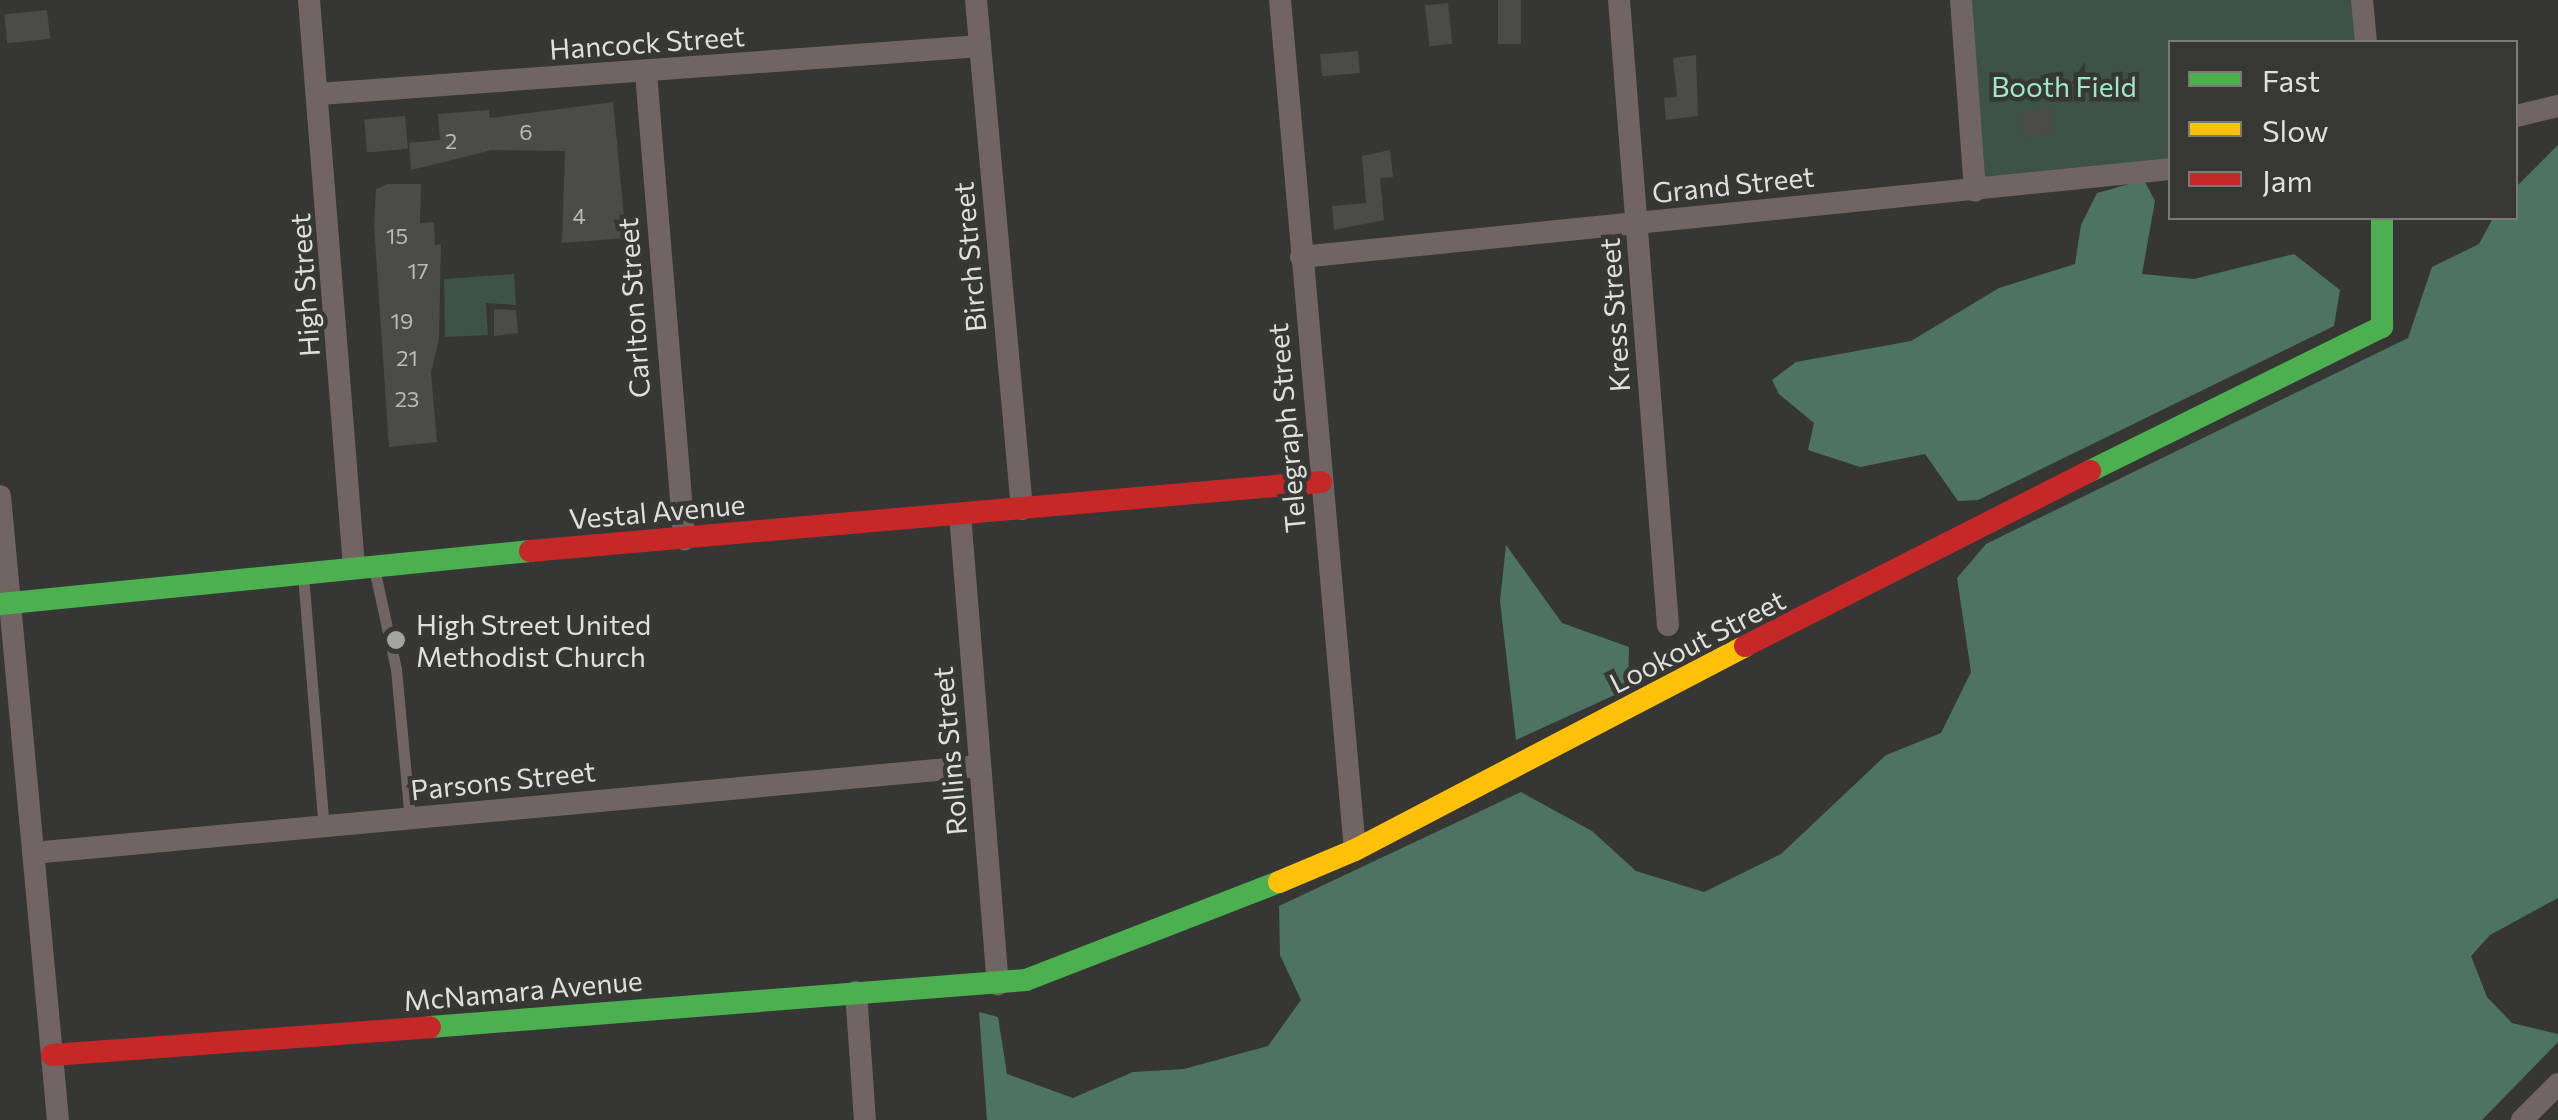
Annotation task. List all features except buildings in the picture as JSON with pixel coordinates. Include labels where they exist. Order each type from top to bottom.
[{"type":"street","name":"High Street","points":[[309,0],[363,566]]},
{"type":"street","name":"Birch Street","points":[[976,0],[1022,508]]},
{"type":"street","name":"Telegraph Street","points":[[1280,0],[1355,850]]},
{"type":"street","name":"Kress Street","points":[[1619,0],[1668,624]]},
{"type":"street","points":[[1961,0],[1975,190]]},
{"type":"street","points":[[2362,0],[2366,40]]},
{"type":"street","name":"Hancock Street","points":[[318,94],[980,46]]},
{"type":"street","name":"Carlton Street","points":[[646,73],[684,539]]},
{"type":"street","points":[[2518,116],[2558,106]]},
{"type":"street","name":"Grand Street","points":[[1301,256],[2168,169]]},
{"type":"street","name":"Lookout Street","points":[[998,984],[1026,980],[1146,938],[1355,850],[1992,518],[2364,338],[2382,326],[2386,297],[2382,220]]},
{"type":"street","name":"Vestal Avenue","points":[[5,603],[303,571],[1321,482]]},
{"type":"street","points":[[0,496],[5,603],[58,1120]]},
{"type":"street","name":"Rollins Street","points":[[960,514],[998,984]]},
{"type":"street","name":"Parsons Street","points":[[33,853],[980,766]]},
{"type":"street","name":"McNamara Avenue","points":[[52,1055],[998,984]]},
{"type":"street","points":[[856,992],[865,1120]]},
{"type":"street","points":[[2522,1120],[2558,1084]]},
{"type":"lane","points":[[363,566],[396,669],[410,821]]},
{"type":"lane","points":[[303,571],[324,828]]},
{"type":"green space","name":"Booth Field","points":[[1968,0],[2354,0],[2358,40],[2168,40],[2168,161],[1982,182]]},
{"type":"green space","points":[[2558,145],[2558,898],[2490,935],[2471,956],[2487,997],[2512,1023],[2558,1034],[2558,1042],[2482,1120],[987,1120],[979,1012],[998,1017],[1007,1074],[1073,1098],[1133,1072],[1184,1069],[1268,1046],[1301,1000],[1280,955],[1279,906],[1521,792],[1592,831],[1636,871],[1704,892],[1781,854],[1886,755],[1941,733],[1971,672],[1957,578],[1986,544],[2408,338],[2432,267],[2479,244],[2492,220],[2518,220],[2518,185]]},
{"type":"green space","points":[[2144,180],[2155,201],[2142,274],[2194,279],[2294,254],[2340,290],[2334,326],[1978,500],[1958,501],[1925,454],[1860,467],[1808,450],[1814,423],[1779,394],[1772,380],[1796,362],[1911,341],[1999,288],[2075,264],[2081,225],[2097,193]]},
{"type":"green space","points":[[514,274],[516,305],[486,303],[488,335],[445,337],[444,279]]},
{"type":"green space","points":[[1506,545],[1562,623],[1629,647],[1628,689],[1516,740],[1500,601]]},
{"type":"traffic: fast","points":[[2090,471],[2382,327],[2382,220]]},
{"type":"traffic: fast","points":[[0,604],[530,551]]},
{"type":"traffic: fast","points":[[430,1027],[1026,980],[1279,882]]},
{"type":"traffic: slow","points":[[1279,882],[1355,850],[1745,646]]},
{"type":"traffic: jam","points":[[1745,646],[2090,471]]},
{"type":"traffic: jam","points":[[530,551],[1321,482]]},
{"type":"traffic: jam","points":[[52,1055],[430,1027]]},
{"type":"place","name":"High Street United Methodist Church","points":[[396,640]]}]
